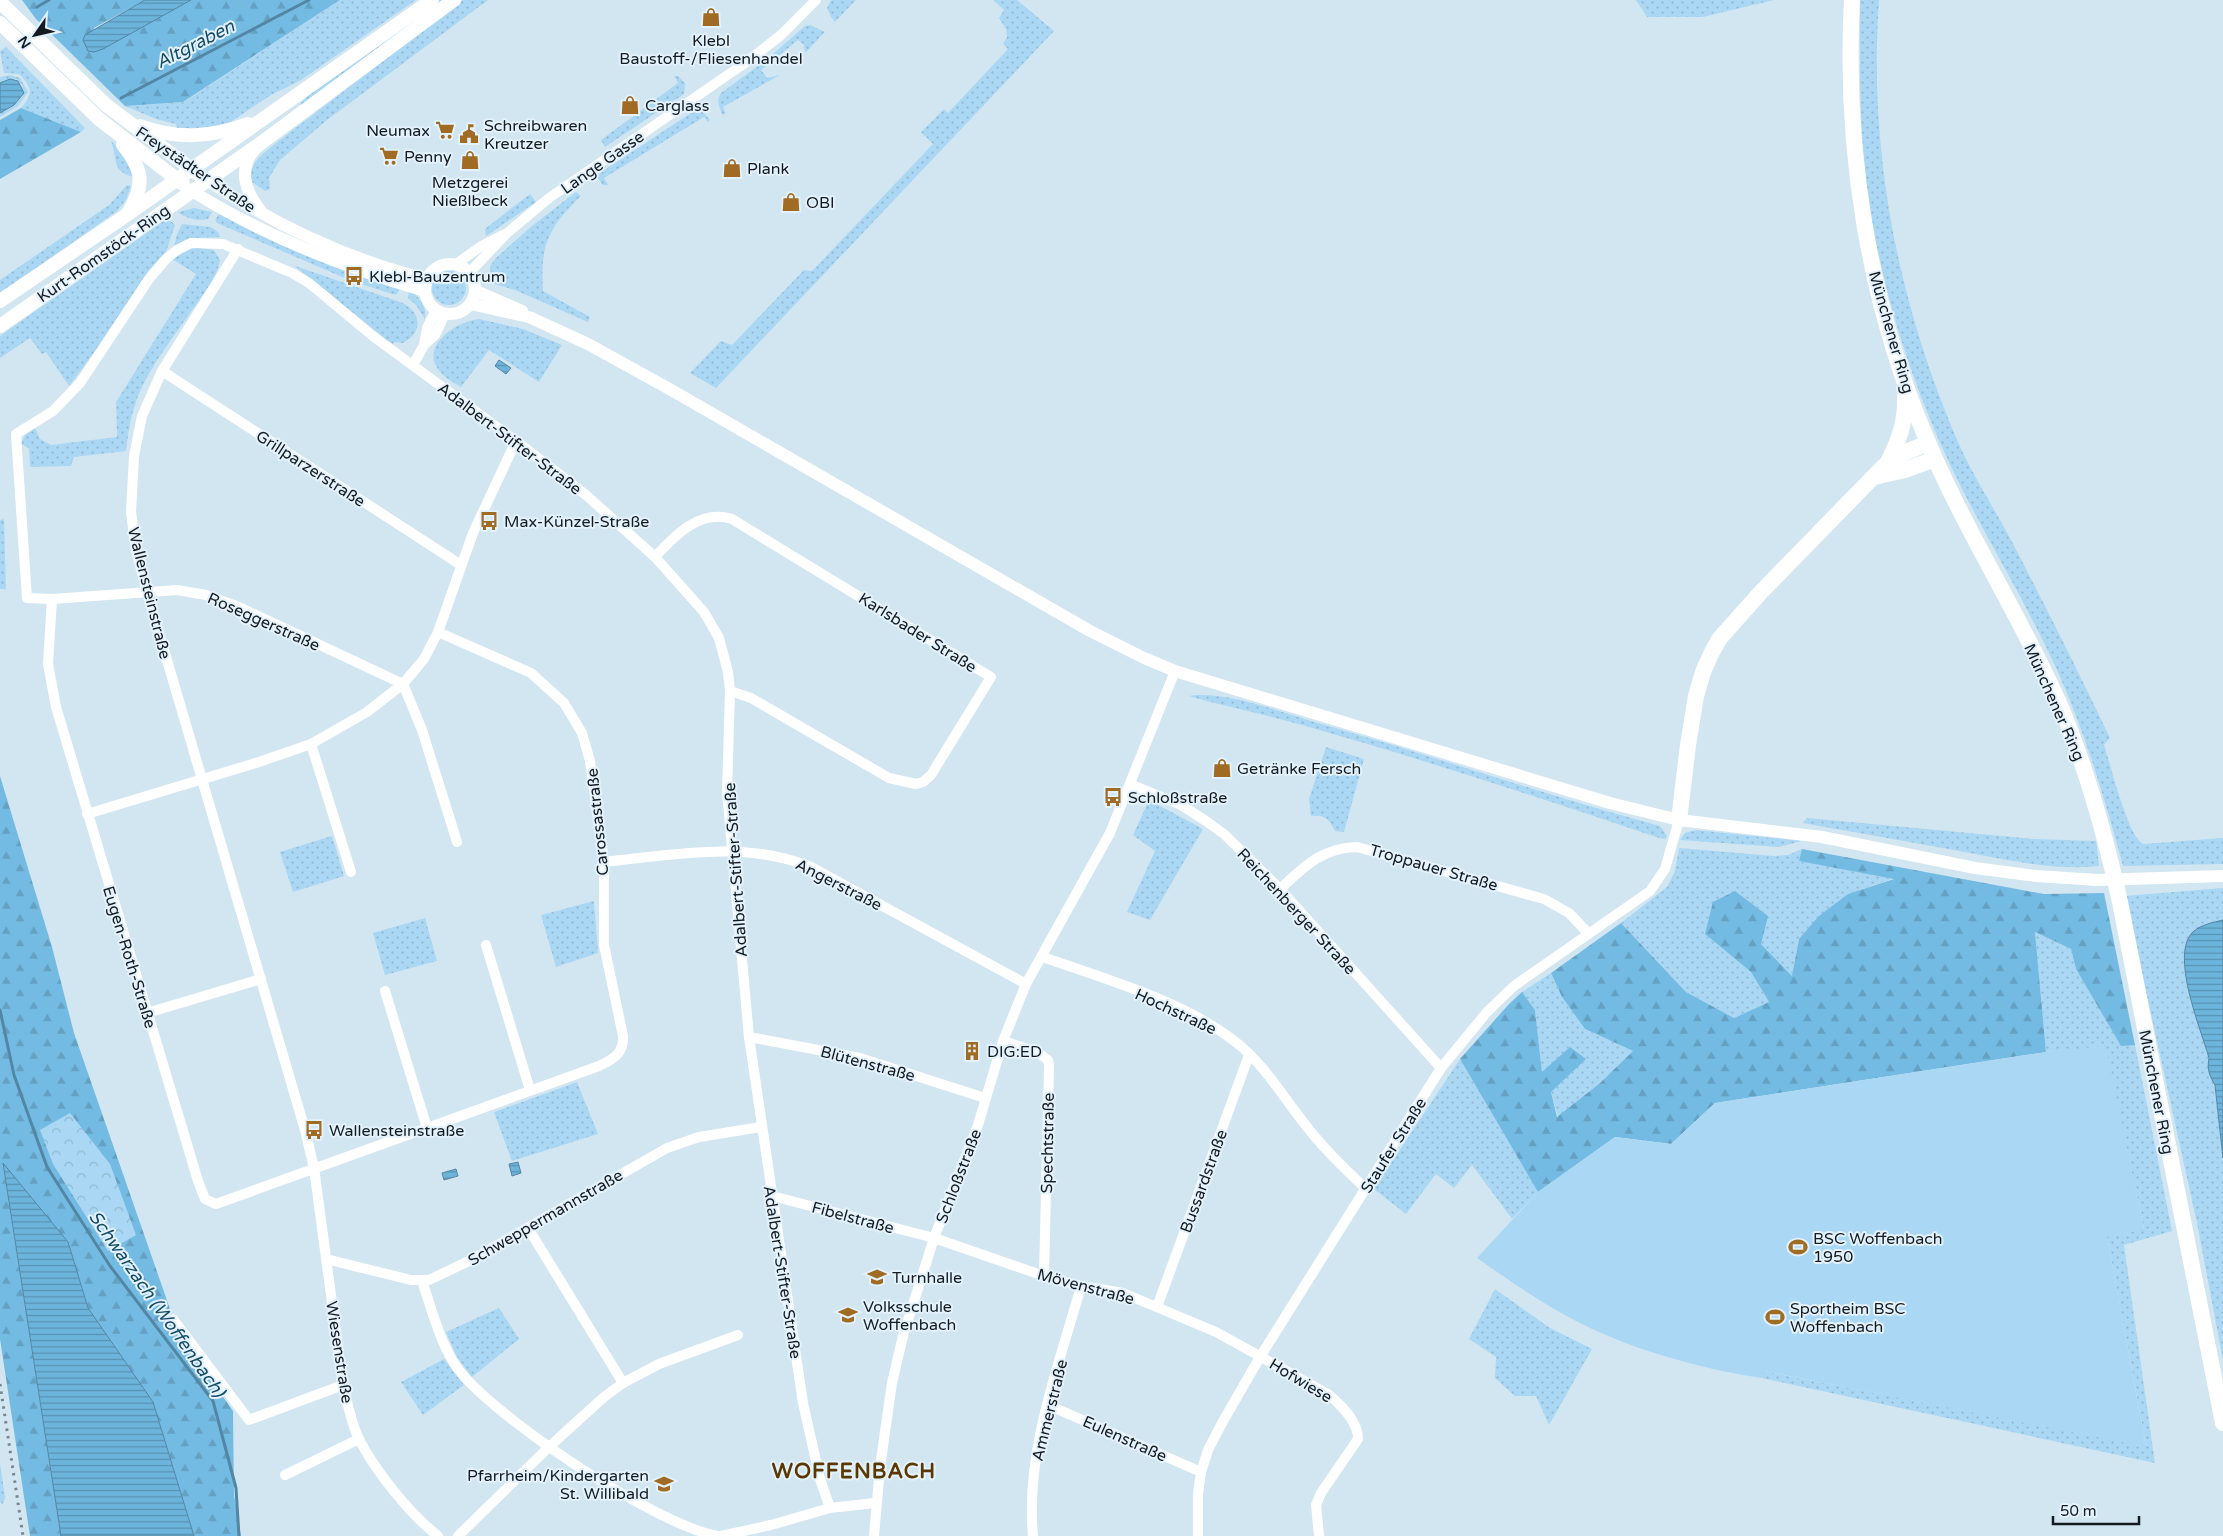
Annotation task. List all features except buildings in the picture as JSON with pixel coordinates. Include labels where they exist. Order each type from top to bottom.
[{"type":"main road","points":[[116,113],[152,131],[184,136],[224,132],[270,115],[432,0]]},
{"type":"main road","name":"Kurt-Romstöck-Ring","points":[[0,326],[261,143],[454,0]]},
{"type":"main road","name":"Münchener Ring","points":[[1852,0],[1850,45],[1851,94],[1856,168],[1869,248],[1883,308],[1902,374],[1928,443],[2059,704],[2086,774],[2101,822],[2120,902],[2223,1422]]},
{"type":"main road","name":"Freystädter Straße","points":[[0,2],[72,74],[116,113],[207,180]]},
{"type":"main road","name":"Freystädter Straße","points":[[0,23],[109,128],[192,190]]},
{"type":"main road","name":"Kurt-Romstöck-Ring","points":[[0,301],[270,115]]},
{"type":"main road","points":[[109,128],[133,157],[140,176],[138,194],[128,214]]},
{"type":"main road","points":[[1678,820],[1695,703],[1700,679],[1712,652],[1720,638],[1762,592],[1888,462],[1900,437],[1905,421],[1905,395],[1902,374]]},
{"type":"main road","points":[[1888,462],[1928,443]]},
{"type":"main road","points":[[1874,477],[1905,470],[1935,459]]},
{"type":"street","name":"Lange Gasse","points":[[469,273],[506,234],[556,193],[748,61],[781,35],[816,0]]},
{"type":"street","points":[[261,143],[248,158],[245,178],[250,198],[266,216]]},
{"type":"street","name":"Freystädter Straße","points":[[207,180],[266,216],[349,255],[426,285]]},
{"type":"street","name":"Freystädter Straße","points":[[192,190],[246,222],[361,272],[426,285]]},
{"type":"street","name":"Lange Gasse","points":[[456,264],[483,245],[506,234]]},
{"type":"street","name":"Adalbert-Stifter-Straße","points":[[27,598],[16,434],[47,415],[75,390],[90,371],[149,279],[177,250],[184,245],[200,242],[223,244],[238,249],[309,284],[350,318],[586,495],[655,557],[693,598],[713,627],[723,649],[730,691],[727,792],[749,1037],[803,1403],[818,1470],[830,1508]]},
{"type":"street","name":"Wallensteinstraße","points":[[238,249],[162,371],[142,416],[132,482],[132,531],[147,592],[201,779],[297,1098],[314,1168]]},
{"type":"street","points":[[456,264],[469,273],[476,291],[471,304],[460,313],[440,312],[428,301],[426,285],[437,268],[456,264]]},
{"type":"street","points":[[476,291],[518,309],[529,317]]},
{"type":"street","points":[[471,304],[529,317],[571,335],[673,391],[1090,631],[1175,671],[1610,803],[1678,820],[1830,838],[2007,873],[2098,880],[2223,876]]},
{"type":"street","points":[[413,365],[424,345],[435,335],[440,312]]},
{"type":"street","name":"Grillparzerstraße","points":[[162,371],[461,564]]},
{"type":"street","points":[[87,814],[311,744],[367,712],[403,684],[424,659],[438,632],[461,564],[516,441]]},
{"type":"street","name":"Karlsbader Straße","points":[[655,557],[676,535],[696,521],[710,516],[732,519],[991,677],[934,772],[928,778],[916,784],[889,778],[751,698],[730,691]]},
{"type":"street","name":"Roseggerstraße","points":[[27,598],[52,600],[147,592],[192,592],[222,600],[403,684]]},
{"type":"street","name":"Eugen-Roth-Straße","points":[[52,600],[48,655],[49,677],[66,745],[196,1175],[206,1199],[216,1204],[314,1168]]},
{"type":"street","name":"Carossastraße","points":[[314,1168],[609,1062],[622,1049],[623,1036],[604,945],[604,862],[597,800],[588,752],[582,733],[564,702],[543,682],[525,670],[438,632]]},
{"type":"street","name":"Schloßstraße","points":[[874,1536],[875,1503],[896,1364],[915,1294],[934,1238],[978,1125],[1003,1041],[1026,984],[1043,957],[1110,833],[1175,671]]},
{"type":"street","points":[[403,684],[422,730],[457,842]]},
{"type":"street","points":[[311,744],[351,872]]},
{"type":"street","name":"Reichenberger Straße","points":[[1130,784],[1181,805],[1206,821],[1247,856],[1441,1068]]},
{"type":"street","name":"Staufer Straße","points":[[1198,1536],[1198,1494],[1201,1472],[1208,1450],[1260,1356],[1441,1068],[1487,1012],[1506,993],[1636,902],[1654,886],[1668,861],[1678,820]]},
{"type":"street","name":"Troppauer Straße","points":[[1280,890],[1305,866],[1325,853],[1340,847],[1357,846],[1544,899],[1569,913],[1588,934]]},
{"type":"street","name":"Angerstraße","points":[[604,862],[732,850],[780,856],[811,867],[1026,984]]},
{"type":"street","points":[[486,945],[530,1090]]},
{"type":"street","name":"Hochstraße","points":[[1043,957],[1193,1015],[1234,1040],[1266,1072],[1318,1140],[1366,1189]]},
{"type":"street","points":[[147,1013],[261,979]]},
{"type":"street","points":[[385,990],[426,1128]]},
{"type":"street","name":"Blütenstraße","points":[[749,1037],[860,1058],[985,1098]]},
{"type":"street","name":"Spechtstraße","points":[[1003,1041],[1036,1052],[1048,1060],[1044,1276]]},
{"type":"street","name":"Bussardstraße","points":[[1158,1307],[1249,1055]]},
{"type":"street","name":"Schweppermannstraße","points":[[422,1281],[444,1273],[528,1228],[681,1142],[699,1137],[761,1127]]},
{"type":"street","name":"Wiesenstraße","points":[[314,1168],[343,1385],[359,1439],[391,1487],[427,1532],[438,1536]]},
{"type":"street","name":"Fibelstraße","points":[[772,1196],[934,1238]]},
{"type":"street","points":[[528,1228],[623,1383]]},
{"type":"street","name":"Mövenstraße","points":[[934,1238],[1044,1276],[1082,1286],[1123,1293],[1216,1332],[1260,1356]]},
{"type":"street","points":[[326,1259],[422,1281],[444,1340],[457,1367],[473,1387],[498,1409],[550,1446],[653,1511],[701,1533],[719,1536],[763,1528],[830,1508],[875,1503]]},
{"type":"street","name":"Ammerstraße","points":[[1033,1536],[1032,1493],[1036,1461],[1048,1405],[1082,1286]]},
{"type":"street","points":[[173,1319],[249,1420],[343,1385]]},
{"type":"street","points":[[458,1536],[550,1446],[604,1397],[623,1383],[659,1364],[738,1335]]},
{"type":"street","name":"Hofwiese","points":[[1260,1356],[1328,1394],[1340,1404],[1358,1431],[1358,1439],[1353,1448],[1321,1493],[1316,1505],[1319,1536]]},
{"type":"street","name":"Eulenstraße","points":[[1048,1405],[1201,1472]]},
{"type":"street","points":[[285,1475],[359,1439]]},
{"type":"green space","points":[[22,0],[145,0],[94,28],[94,52],[191,0],[340,0],[183,102],[125,106],[36,19]]},
{"type":"green space","points":[[340,0],[416,0],[301,80],[271,95],[222,127],[177,131],[176,124],[156,119],[125,106],[184,102]]},
{"type":"green space","points":[[437,0],[444,0],[302,107],[300,104],[321,83]]},
{"type":"green space","points":[[463,0],[488,0],[327,120],[280,160],[269,178],[270,189],[265,191],[252,182],[251,175],[254,164],[266,151]]},
{"type":"green space","points":[[831,0],[856,0],[835,22],[827,8]]},
{"type":"green space","points":[[993,0],[1017,0],[1054,31],[716,388],[690,373],[721,341],[732,345],[804,270],[812,271],[933,144],[921,132],[944,109],[948,113],[1008,49],[1003,44],[1007,37],[1006,29],[999,18],[1004,10]]},
{"type":"green space","points":[[1636,0],[1774,0],[1703,17],[1647,17]]},
{"type":"green space","points":[[1860,0],[1879,0],[1878,114],[1883,170],[1892,226],[1919,336],[1958,442],[2011,540],[2110,738],[2104,745],[2125,814],[2137,838],[2143,844],[2223,838],[2223,864],[2123,866],[2081,728],[2059,675],[2033,620],[1971,507],[1930,419],[1917,387],[1895,320],[1878,252],[1866,182],[1860,74]]},
{"type":"green space","points":[[810,25],[825,32],[805,53],[804,45],[798,40],[761,70],[767,78],[780,75],[723,107],[726,113],[723,115],[719,104],[721,93],[766,60],[805,26]]},
{"type":"green space","points":[[6,47],[85,128],[81,132],[21,108],[28,99],[30,91],[27,83],[19,74],[4,73],[0,51]]},
{"type":"green space","points":[[10,75],[20,78],[28,92],[18,106],[0,117],[0,113],[14,105],[23,96],[22,85],[16,79],[0,83],[0,77]]},
{"type":"green space","points":[[674,76],[678,76],[685,83],[684,94],[605,147],[601,140],[678,83]]},
{"type":"green space","points":[[21,108],[81,132],[0,179],[0,120]]},
{"type":"green space","points":[[694,111],[702,111],[710,120],[708,122],[704,117],[604,178],[608,185],[603,185],[597,177],[600,173]]},
{"type":"green space","points":[[111,141],[126,155],[134,177],[127,175],[118,168]]},
{"type":"green space","points":[[127,185],[131,186],[126,200],[117,211],[0,294],[0,280],[109,205]]},
{"type":"green space","points":[[576,192],[581,196],[561,218],[548,238],[543,261],[543,291],[590,317],[588,322],[515,290],[495,284],[490,276],[490,266],[496,258],[532,226]]},
{"type":"green space","points":[[530,194],[536,202],[486,236],[485,229]]},
{"type":"green space","points":[[194,208],[212,212],[208,219],[196,220],[178,212]]},
{"type":"green space","points":[[219,214],[353,273],[353,279],[350,280],[340,276],[217,223],[215,220]]},
{"type":"green space","points":[[168,218],[175,225],[166,252],[149,270],[96,350],[69,386],[46,352],[42,354],[30,338],[0,358],[0,336]]},
{"type":"green space","points":[[182,224],[211,227],[218,232],[220,237],[190,238],[174,246]]},
{"type":"green space","points":[[194,247],[214,250],[220,260],[216,274],[146,379],[132,414],[126,451],[74,457],[71,466],[30,467],[29,448],[21,444],[25,435],[35,428],[40,439],[51,445],[117,437],[116,402],[196,274],[172,259]]},
{"type":"green space","points":[[295,266],[403,303],[414,312],[417,318],[418,323],[414,334],[403,343],[394,342],[393,344]]},
{"type":"green space","points":[[449,271],[461,276],[466,288],[461,300],[449,305],[437,300],[432,288],[437,276]]},
{"type":"green space","points":[[364,278],[400,289],[396,295],[364,285],[361,283]]},
{"type":"green space","points":[[409,291],[422,302],[425,310],[425,319],[416,305],[408,298]]},
{"type":"green space","points":[[479,319],[523,329],[562,345],[539,382],[489,350],[461,387],[440,371],[435,364],[434,355],[435,347],[440,340],[446,333],[463,323]]},
{"type":"green space","points":[[4,519],[6,589],[0,589],[0,520]]},
{"type":"green space","points":[[1196,695],[1245,701],[1409,750],[1660,826],[1667,836],[1665,839],[1659,838],[1392,751],[1288,721],[1189,696]]},
{"type":"green space","points":[[1326,747],[1364,759],[1344,832],[1335,831],[1331,823],[1323,817],[1311,816],[1309,799]]},
{"type":"green space","points":[[0,776],[52,947],[74,1033],[178,1332],[233,1411],[234,1495],[241,1536],[194,1536],[153,1402],[88,1308],[68,1242],[3,1164],[61,1536],[30,1536],[0,1339]]},
{"type":"green space","points":[[1149,800],[1203,829],[1150,920],[1127,912],[1155,851],[1133,835]]},
{"type":"green space","points":[[1807,818],[2035,839],[2096,841],[2099,866],[2049,866],[2015,861],[1803,823]]},
{"type":"green space","points":[[1696,830],[1802,841],[1779,847],[1680,840],[1685,833]]},
{"type":"green space","points":[[332,836],[344,876],[293,892],[280,852]]},
{"type":"green space","points":[[1679,848],[1774,856],[1788,855],[1802,849],[1800,861],[1895,878],[1848,894],[1799,939],[1792,976],[1761,944],[1705,934],[1751,972],[1769,1002],[1734,1018],[1686,992],[1621,923],[1667,887],[1675,871]]},
{"type":"green space","points":[[1802,849],[2044,894],[2104,893],[2135,1045],[2121,1046],[2076,969],[2071,949],[2035,932],[2046,1052],[1715,1103],[1671,1144],[1615,1137],[1538,1192],[1460,1059],[1522,992],[1535,1010],[1542,1072],[1570,1047],[1586,1059],[1551,1092],[1557,1117],[1600,1083],[1633,1051],[1585,1029],[1562,997],[1551,973],[1621,923],[1686,992],[1734,1018],[1769,1002],[1751,972],[1705,934],[1713,902],[1735,891],[1768,916],[1761,944],[1792,976],[1799,939],[1819,916],[1848,894],[1894,879],[1799,861]]},
{"type":"green space","points":[[2223,888],[2223,920],[2201,927],[2191,934],[2186,946],[2185,960],[2190,995],[2209,1058],[2209,1072],[2215,1085],[2223,1158],[2223,1360],[2197,1223],[2125,896]]},
{"type":"green space","points":[[594,901],[598,953],[556,967],[541,915]]},
{"type":"green space","points":[[425,918],[437,961],[385,975],[373,933]]},
{"type":"green space","points":[[2035,932],[2071,949],[2076,969],[2121,1045],[2135,1045],[2172,1231],[2124,1245],[2155,1463],[1762,1378],[1763,1371],[2146,1446],[2107,1236],[2144,1229],[2105,1047],[2046,1052]]},
{"type":"green space","points":[[1551,973],[1562,997],[1585,1029],[1633,1051],[1600,1083],[1558,1117],[1551,1092],[1542,1072],[1535,1010],[1522,992]]},
{"type":"green space","name":"BSC Woffenbach 1950","points":[[2106,1046],[2144,1230],[2107,1236],[2146,1447],[1764,1371],[1762,1378],[1692,1364],[1622,1342],[1580,1323],[1540,1301],[1477,1258],[1538,1192],[1615,1137],[1671,1144],[1715,1103],[2046,1052]]},
{"type":"green space","points":[[1460,1059],[1538,1192],[1512,1219],[1472,1165],[1454,1188],[1436,1174],[1406,1214],[1374,1189]]},
{"type":"green space","points":[[577,1082],[598,1134],[512,1161],[494,1112]]},
{"type":"green space","points":[[70,1113],[110,1164],[136,1235],[108,1251],[53,1164],[40,1130]]},
{"type":"green space","points":[[1495,1289],[1550,1328],[1592,1349],[1549,1425],[1536,1396],[1515,1396],[1495,1378],[1496,1357],[1469,1339]]},
{"type":"green space","points":[[499,1308],[519,1339],[472,1377],[457,1357],[446,1332]]},
{"type":"green space","points":[[444,1359],[464,1385],[423,1415],[401,1382]]},
{"type":"green space","points":[[0,1463],[5,1498],[2,1505],[0,1501]]},
{"type":"shaded area","points":[[145,0],[191,0],[103,49],[94,52],[88,51],[83,40],[85,35]]},
{"type":"shaded area","points":[[10,79],[18,81],[24,93],[14,105],[0,113],[0,83]]},
{"type":"shaded area","points":[[499,360],[511,368],[506,374],[495,366]]},
{"type":"shaded area","points":[[2223,920],[2223,1158],[2215,1085],[2209,1072],[2209,1058],[2189,993],[2184,956],[2187,941],[2194,931],[2204,925]]},
{"type":"shaded area","points":[[518,1162],[521,1173],[512,1176],[509,1164]]},
{"type":"shaded area","points":[[3,1163],[68,1242],[88,1308],[153,1402],[194,1536],[61,1536]]},
{"type":"shaded area","points":[[456,1169],[458,1176],[444,1180],[442,1173]]},
{"type":"waterway","points":[[37,7],[49,0]]},
{"type":"waterway","name":"Altgraben","points":[[121,98],[309,0]]},
{"type":"waterway","name":"Schwarzach (Woffenbach)","points":[[0,1010],[14,1075],[47,1167],[110,1266],[213,1401],[236,1488],[239,1536]]},
{"type":"railway","points":[[0,1384],[23,1536]]},
{"type":"place","name":"Klebl Baustoff-/Fliesenhandel","points":[[711,17]]},
{"type":"place","name":"Carglass","points":[[630,105]]},
{"type":"place","name":"Neumax","points":[[445,130]]},
{"type":"place","name":"Schreibwaren Kreutzer","points":[[469,134]]},
{"type":"place","name":"Penny","points":[[389,156]]},
{"type":"place","name":"Metzgerei Nießlbeck","points":[[470,160]]},
{"type":"place","name":"Plank","points":[[732,168]]},
{"type":"place","name":"OBI","points":[[791,202]]},
{"type":"place","name":"Klebl-Bauzentrum","points":[[354,276]]},
{"type":"place","name":"Max-Künzel-Straße","points":[[489,521]]},
{"type":"place","name":"Getränke Fersch","points":[[1222,768]]},
{"type":"place","name":"Schloßstraße","points":[[1113,797]]},
{"type":"place","name":"DIG:ED","points":[[972,1051]]},
{"type":"place","name":"Wallensteinstraße","points":[[314,1130]]},
{"type":"place","name":"BSC Woffenbach 1950","points":[[1798,1247]]},
{"type":"place","name":"Turnhalle","points":[[877,1277]]},
{"type":"place","name":"Volksschule Woffenbach","points":[[848,1315]]},
{"type":"place","name":"Sportheim BSC Woffenbach","points":[[1775,1317]]},
{"type":"place","name":"Pfarrheim/Kindergarten St. Willibald","points":[[664,1484]]},
{"type":"district","name":"WOFFENBACH","points":[[854,1471]]}]
